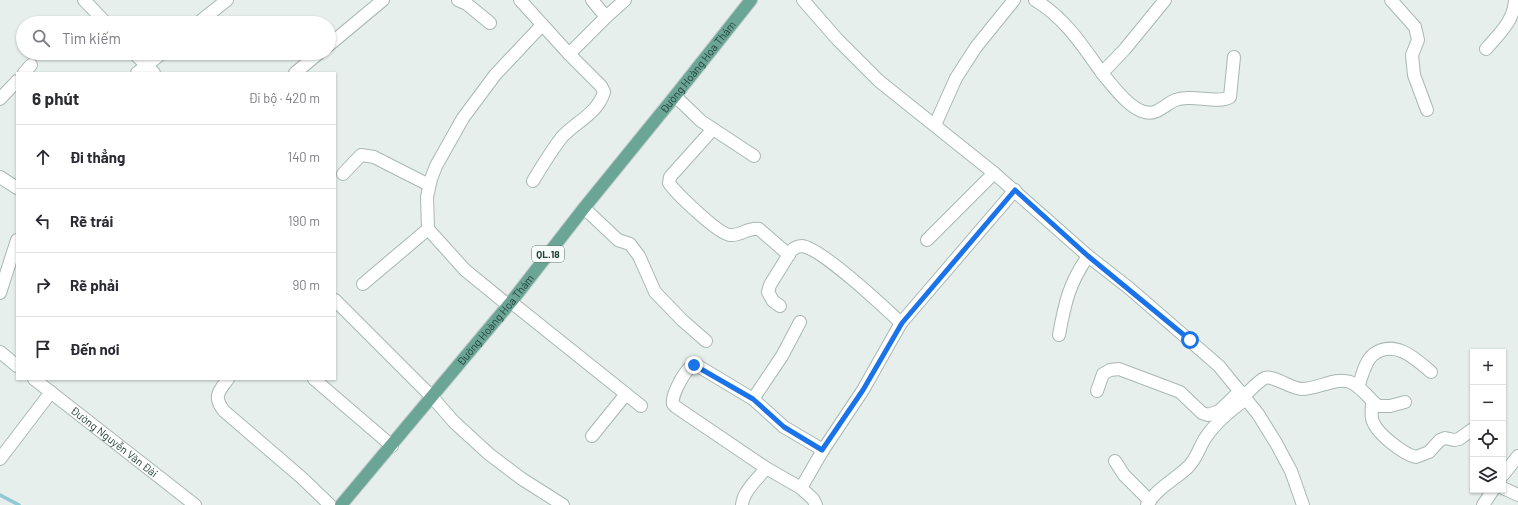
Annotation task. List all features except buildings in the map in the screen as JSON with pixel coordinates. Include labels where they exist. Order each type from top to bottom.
[{"type":"main road","name":"Đường Hoàng Hoa Thám","points":[[341,505],[433,398],[751,0]]},
{"type":"street","points":[[84,0],[99,16]]},
{"type":"street","points":[[207,16],[227,0]]},
{"type":"street","points":[[336,39],[383,0]]},
{"type":"street","points":[[458,0],[467,4],[490,23]]},
{"type":"street","points":[[520,0],[569,54],[601,86],[604,92],[597,107],[564,136],[547,157],[533,181]]},
{"type":"street","points":[[592,0],[606,17]]},
{"type":"street","points":[[569,54],[625,0]]},
{"type":"street","points":[[803,0],[837,39],[879,81],[1015,190],[1088,256],[1220,366],[1269,432],[1292,471],[1303,505]]},
{"type":"street","points":[[935,126],[956,78],[976,47],[1014,0]]},
{"type":"street","points":[[1035,0],[1050,10],[1072,32],[1102,73],[1133,108],[1156,112],[1172,100],[1181,98],[1222,100],[1230,97],[1234,57]]},
{"type":"street","points":[[1102,73],[1125,49],[1165,0]]},
{"type":"street","points":[[1391,0],[1415,27],[1418,40],[1412,55],[1414,74],[1427,110]]},
{"type":"street","points":[[1486,49],[1507,25],[1512,15],[1515,0]]},
{"type":"street","points":[[542,25],[495,75],[463,118],[436,166],[429,185],[427,197],[428,229],[465,270],[641,406]]},
{"type":"street","points":[[139,60],[146,70],[155,60]]},
{"type":"street","points":[[296,72],[311,60]]},
{"type":"street","points":[[0,100],[16,82]]},
{"type":"street","points":[[675,96],[701,121],[754,156]]},
{"type":"street","points":[[714,129],[670,177],[668,183],[723,233],[736,235],[749,228],[759,228],[789,255]]},
{"type":"street","points":[[343,174],[361,155],[365,155],[374,157],[429,185]]},
{"type":"street","points":[[927,240],[994,173]]},
{"type":"street","points":[[0,177],[16,187]]},
{"type":"street","points":[[800,488],[822,450],[863,390],[902,323],[1015,190]]},
{"type":"street","points":[[584,208],[618,240],[630,244],[638,256],[655,292],[682,320],[706,341]]},
{"type":"street","points":[[363,284],[428,229]]},
{"type":"street","points":[[0,293],[16,243]]},
{"type":"street","points":[[780,306],[773,301],[768,292],[770,285],[795,247],[802,246],[818,255],[848,276],[902,323]]},
{"type":"street","points":[[1059,335],[1069,289],[1077,272],[1088,256]]},
{"type":"street","points":[[336,301],[433,398],[454,422],[489,454],[522,479],[563,505]]},
{"type":"street","points":[[753,399],[782,356],[800,322]]},
{"type":"street","points":[[1358,387],[1373,354],[1384,349],[1400,350],[1413,356],[1431,372]]},
{"type":"street","points":[[0,352],[16,365]]},
{"type":"street","points":[[816,505],[813,499],[800,488],[766,468],[676,407],[672,399],[689,368],[694,365],[753,399],[784,427],[822,450]]},
{"type":"street","points":[[1097,391],[1103,374],[1119,369],[1180,392],[1202,413],[1208,415],[1219,411],[1243,395],[1264,378],[1270,377],[1293,388],[1304,389],[1338,381],[1350,382],[1358,387],[1378,406],[1390,406],[1405,402]]},
{"type":"street","name":"Đường Nguyễn Văn Đài","points":[[35,380],[195,505]]},
{"type":"street","points":[[227,380],[217,396],[218,404],[224,411],[302,478],[330,505]]},
{"type":"street","points":[[315,380],[392,446]]},
{"type":"street","points":[[0,460],[51,392]]},
{"type":"street","points":[[592,436],[626,394]]},
{"type":"street","points":[[1114,461],[1148,503],[1153,496],[1188,467],[1215,426],[1243,395]]},
{"type":"street","points":[[1372,401],[1372,418],[1374,424],[1391,442],[1407,454],[1416,458],[1429,452],[1440,440],[1445,438],[1454,440],[1459,439],[1470,431]]},
{"type":"street","points":[[1506,471],[1518,456]]},
{"type":"street","points":[[742,505],[742,497],[766,468]]},
{"type":"street","points":[[1506,489],[1518,495]]},
{"type":"street","points":[[1483,505],[1491,493]]},
{"type":"waterway","points":[[0,495],[19,505]]},
{"type":"route","points":[[694,365],[753,399],[778,423],[822,450],[863,390],[902,323],[1015,190],[1088,256],[1129,288],[1190,340]]}]
